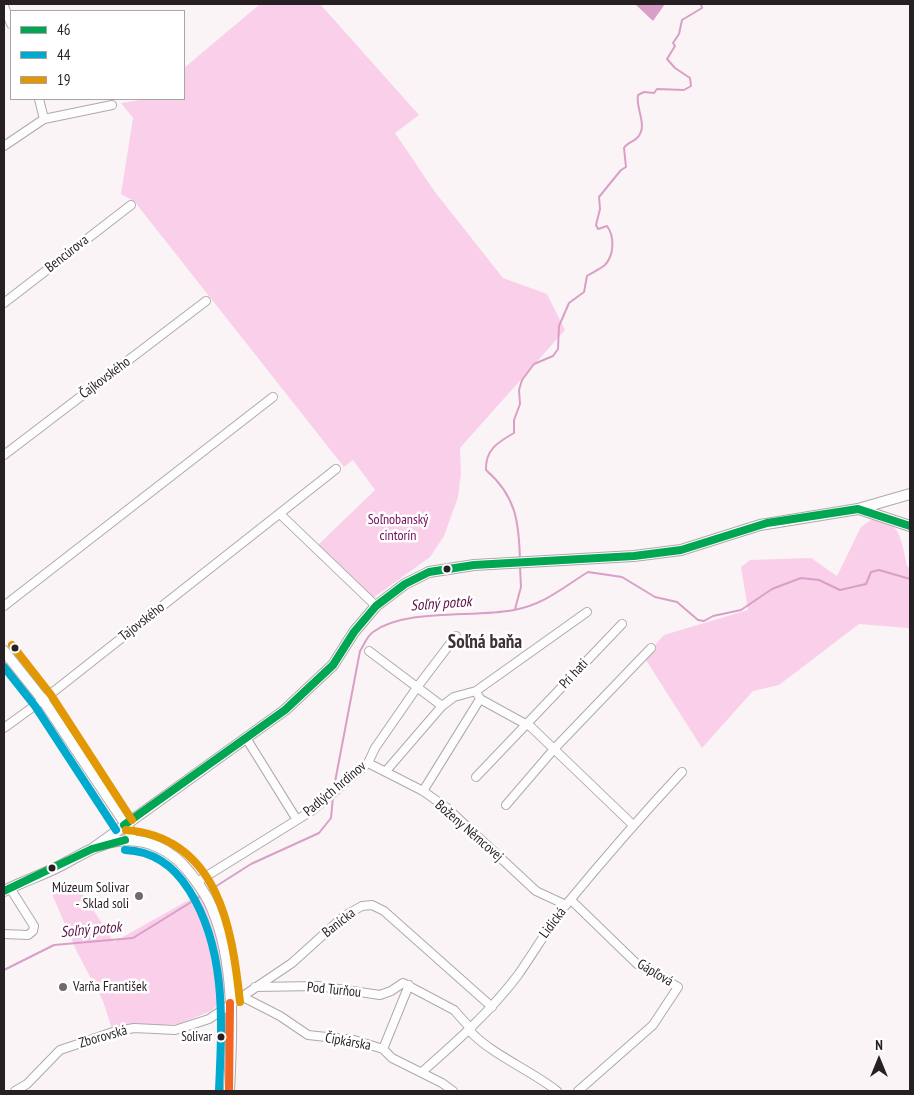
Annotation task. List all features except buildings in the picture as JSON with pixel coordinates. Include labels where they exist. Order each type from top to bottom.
[{"type":"street","points":[[4,6],[10,21]]},
{"type":"street","points":[[38,100],[44,119]]},
{"type":"street","points":[[4,146],[44,119],[112,105]]},
{"type":"street","name":"Bencúrova","points":[[4,303],[131,205]]},
{"type":"street","name":"Čajkovského","points":[[4,455],[206,301]]},
{"type":"street","points":[[4,606],[273,397]]},
{"type":"street","name":"Tajovského","points":[[4,728],[336,469]]},
{"type":"street","points":[[92,849],[285,710],[333,665],[354,632],[376,606],[404,584],[437,570],[634,556],[681,550],[760,525],[858,509],[910,494]]},
{"type":"street","points":[[858,509],[910,526]]},
{"type":"street","points":[[280,514],[376,606]]},
{"type":"street","points":[[386,771],[442,706],[454,697],[476,691],[587,612]]},
{"type":"street","name":"Pri hati","points":[[476,776],[622,624]]},
{"type":"street","name":"Padlých hrdinov","points":[[199,885],[331,796],[368,763],[375,748],[456,636]]},
{"type":"street","points":[[506,805],[554,749],[651,648]]},
{"type":"street","points":[[4,651],[42,700],[124,825],[129,840]]},
{"type":"street","points":[[369,651],[418,686],[442,706]]},
{"type":"street","points":[[476,691],[480,700],[531,727],[633,825]]},
{"type":"street","points":[[423,791],[480,700]]},
{"type":"street","points":[[246,738],[297,820]]},
{"type":"street","name":"Boženy Němcovej","points":[[368,763],[423,791],[447,808],[536,891],[568,903]]},
{"type":"street","name":"Lidická","points":[[422,1072],[470,1030],[492,1006],[518,974],[539,941],[568,903],[633,825],[682,772]]},
{"type":"street","points":[[4,934],[31,934],[34,926],[7,889],[92,849],[116,841],[129,840],[166,850],[177,858],[199,885],[211,905],[223,943],[230,1004],[228,1091]]},
{"type":"street","name":"Gápľová","points":[[568,903],[637,964],[678,986],[653,1025],[578,1091]]},
{"type":"street","name":"Banícka","points":[[230,1004],[292,963],[344,916],[362,906],[372,905],[384,911],[492,1006]]},
{"type":"street","name":"Pod Turňou","points":[[255,986],[318,986],[380,995],[391,991],[403,983],[409,985]]},
{"type":"street","points":[[383,1049],[409,985],[454,1010],[476,1038],[530,1071],[557,1091]]},
{"type":"street","name":"Čipkárska","points":[[241,996],[280,1016],[308,1035],[354,1040],[383,1049],[392,1058],[406,1067],[422,1072],[451,1091]]},
{"type":"street","name":"Zborovská","points":[[15,1091],[27,1084],[60,1050],[113,1032],[134,1028],[175,1030],[209,1019],[230,1004]]},
{"type":"green space","name":"Soľnobanský cintorín","points":[[260,4],[320,4],[419,115],[395,133],[435,192],[503,278],[547,294],[565,330],[460,448],[461,473],[458,497],[444,536],[430,557],[373,598],[317,546],[375,490],[353,460],[344,467],[134,201],[121,194],[133,118],[121,103],[140,100],[185,100],[185,67]]},
{"type":"green space","points":[[877,516],[892,525],[900,536],[907,566],[910,569],[910,632],[908,628],[859,624],[779,685],[753,691],[702,748],[644,657],[664,635],[748,610],[741,567],[750,560],[811,558],[837,576],[861,527]]},
{"type":"green space","points":[[76,883],[114,942],[205,891],[225,922],[231,968],[225,993],[220,1003],[211,1011],[179,1024],[122,1028],[113,1032],[103,1001],[77,952],[52,894]]},
{"type":"shaded area","points":[[635,4],[665,4],[653,21]]},
{"type":"waterway","points":[[520,560],[517,522],[514,511],[504,490],[486,470],[486,463],[494,447],[514,433],[514,420],[520,404],[519,390],[522,380],[534,364],[553,356],[558,349],[559,326],[569,303],[584,292],[587,276],[605,265],[608,261],[612,251],[610,230],[607,226],[598,229],[596,225],[600,209],[599,197],[621,170],[626,167],[624,148],[637,138],[642,128],[638,95],[644,92],[654,93],[657,89],[684,90],[691,86],[690,78],[675,68],[667,59],[675,46],[673,43],[679,34],[682,20],[702,8],[701,4]]},
{"type":"waterway","points":[[515,609],[521,587],[520,567]]},
{"type":"waterway","name":"Soľný potok","points":[[334,787],[360,651],[367,638],[387,624],[421,617],[514,610],[544,600],[588,572],[622,577],[655,597],[677,602],[698,620],[704,621],[713,616],[741,610],[772,589],[801,578],[819,580],[840,590],[866,584],[871,572],[879,570],[910,579]]},
{"type":"waterway","name":"Soľný potok","points":[[207,892],[251,864],[319,833],[331,818],[333,797]]},
{"type":"waterway","name":"Soľný potok","points":[[4,970],[54,945],[133,938],[201,896]]},
{"type":"transit line","name":"46","points":[[124,825],[285,710],[333,665],[354,632],[376,606],[405,584],[429,572],[474,565],[634,556],[681,550],[767,523],[858,509],[910,526]]},
{"type":"transit line","name":"19","points":[[12,645],[51,695],[132,820]]},
{"type":"transit line","name":"44","points":[[4,667],[35,706],[116,830]]},
{"type":"transit line","name":"19","points":[[126,830],[157,837],[182,850],[200,868],[214,891],[225,917],[237,973],[240,1002]]},
{"type":"transit line","name":"46","points":[[4,891],[92,849],[125,840]]},
{"type":"transit line","name":"44","points":[[125,850],[145,853],[170,867],[183,881],[201,913],[210,937],[219,987],[221,1013],[219,1090]]},
{"type":"transit line","points":[[229,1091],[230,1003]]},
{"type":"place","name":"Múzeum Solivar - Sklad soli","points":[[139,896]]},
{"type":"place","name":"Varňa František","points":[[63,987]]},
{"type":"place","name":"Solivar","points":[[221,1037]]},
{"type":"district","name":"Soľná baňa","points":[[485,643]]}]
